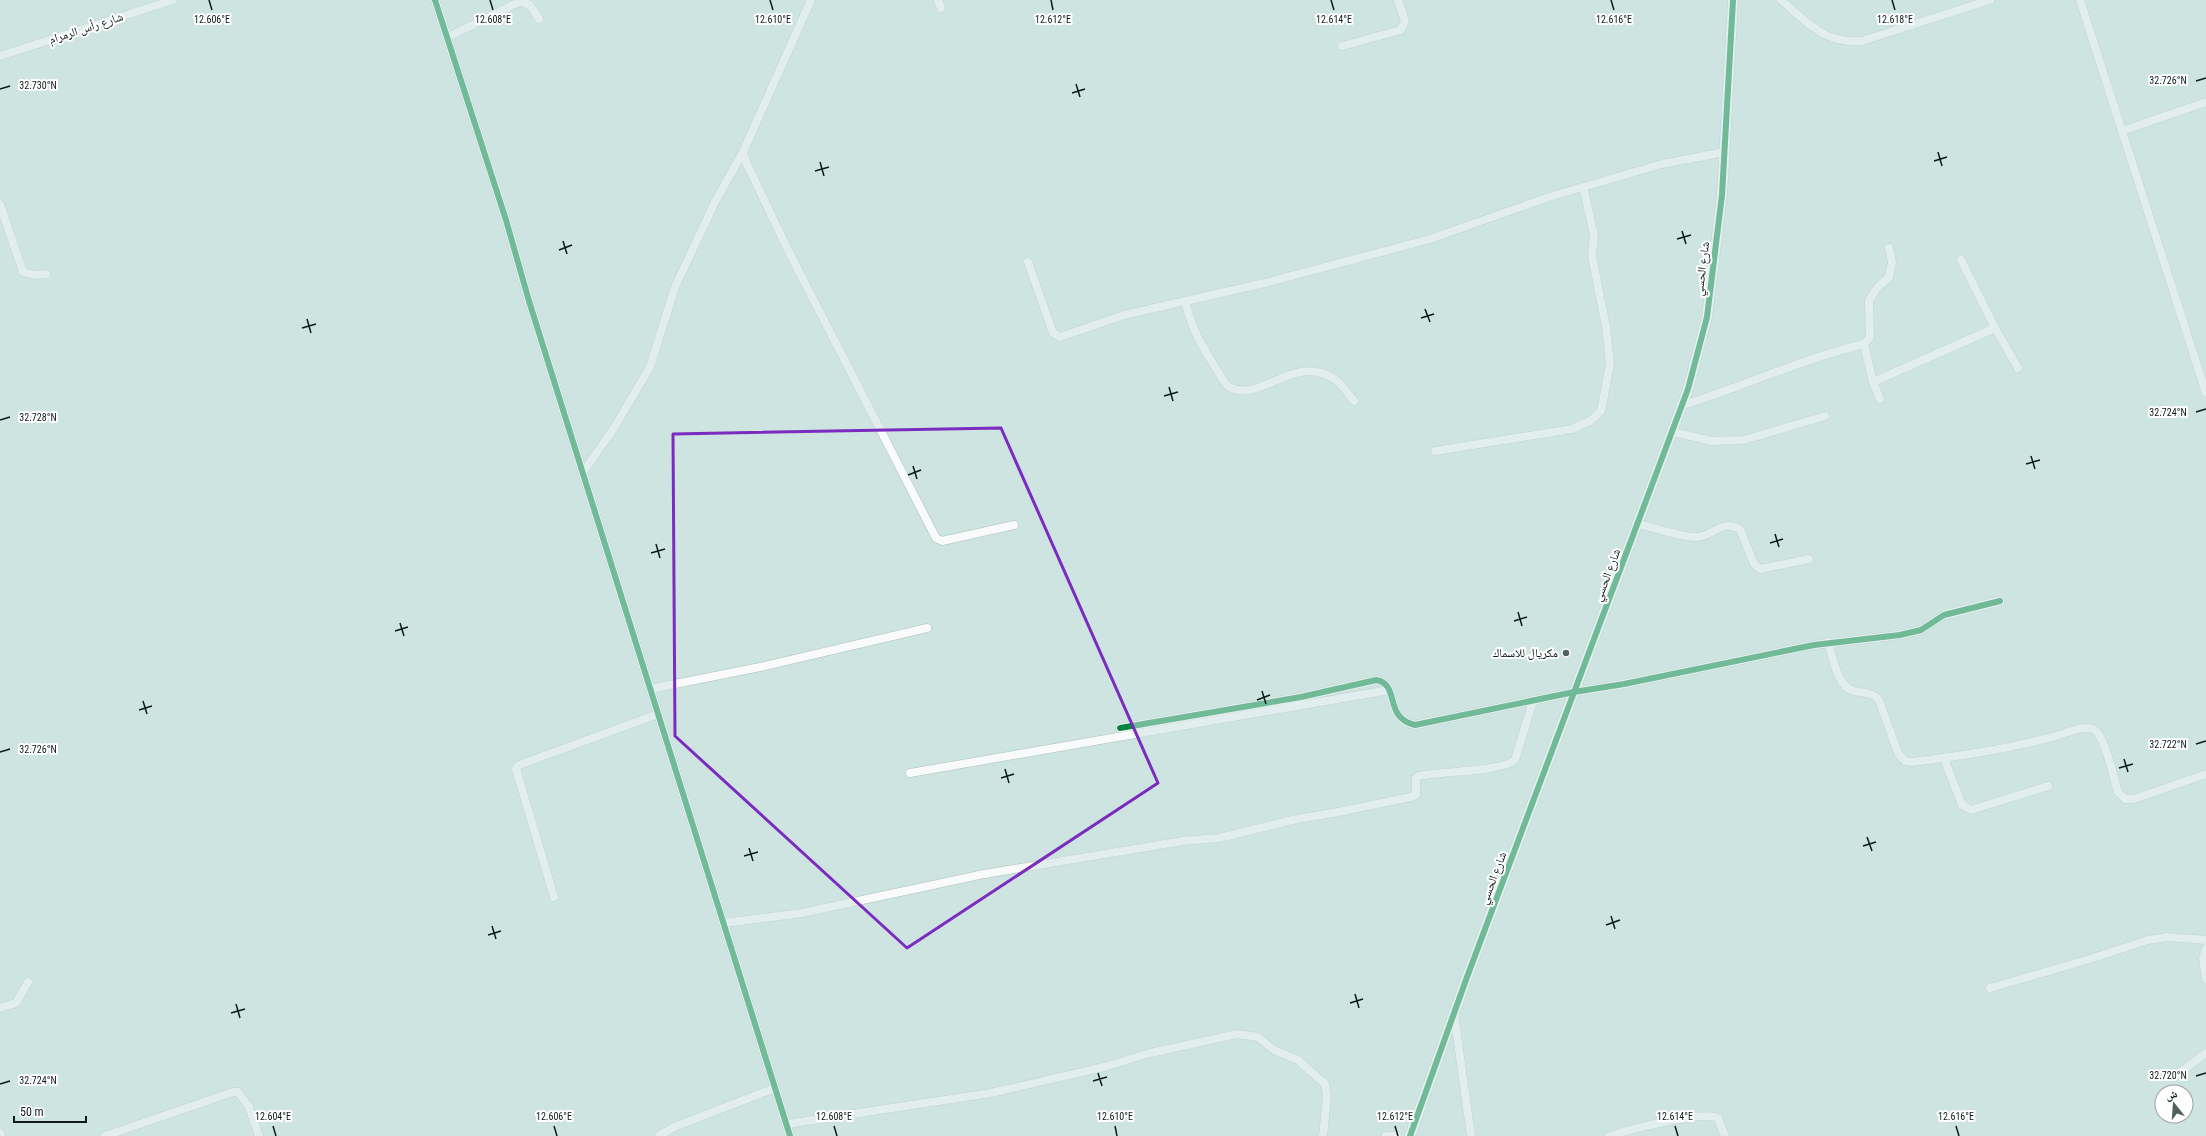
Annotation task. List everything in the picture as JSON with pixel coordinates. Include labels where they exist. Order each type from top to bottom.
[{"type":"street","name":"شارع رأس الرمرام","points":[[0,56],[173,0]]},
{"type":"street","points":[[435,0],[448,36],[584,470],[650,689],[790,1136]]},
{"type":"street","points":[[584,470],[614,428],[650,367],[675,287],[715,202],[743,152],[811,0]]},
{"type":"street","points":[[1342,46],[1400,30],[1405,21],[1398,0]]},
{"type":"street","name":"شارع الحسي","points":[[1410,1136],[1574,692],[1683,405],[1707,317],[1722,195],[1733,0]]},
{"type":"street","points":[[1781,0],[1824,35],[1836,40],[1849,42],[1862,41],[1990,0]]},
{"type":"street","points":[[2080,0],[2206,393]]},
{"type":"street","points":[[448,36],[479,20],[521,2],[530,5],[539,19]]},
{"type":"street","points":[[2122,131],[2206,102]]},
{"type":"street","points":[[743,152],[750,174],[936,538],[942,541],[1014,524]]},
{"type":"street","points":[[1028,262],[1053,332],[1056,336],[1060,337],[1124,315],[1268,282],[1430,239],[1583,186],[1662,164],[1725,152]]},
{"type":"street","points":[[1435,451],[1572,429],[1590,421],[1601,411],[1610,364],[1606,326],[1592,256],[1594,234],[1583,186]]},
{"type":"street","points":[[0,204],[23,272],[34,275],[46,274]]},
{"type":"street","points":[[1683,405],[1716,395],[1830,352],[1864,344],[1870,337],[1869,300],[1876,288],[1889,277],[1892,262],[1889,248]]},
{"type":"street","points":[[1961,260],[1995,328],[2018,368]]},
{"type":"street","points":[[1185,302],[1196,334],[1228,387],[1238,390],[1256,388],[1295,372],[1307,370],[1322,373],[1337,381],[1354,402]]},
{"type":"street","points":[[1873,382],[1995,328]]},
{"type":"street","points":[[1864,344],[1873,382],[1880,399]]},
{"type":"street","points":[[1673,432],[1712,441],[1744,440],[1825,416]]},
{"type":"street","points":[[1638,524],[1696,538],[1716,529],[1727,526],[1735,526],[1740,529],[1754,564],[1760,569],[1809,559]]},
{"type":"street","points":[[1120,728],[1301,697],[1376,680],[1383,681],[1389,690],[1399,718],[1406,723],[1415,724],[1574,692],[1624,684],[1828,642],[1872,640],[1900,635],[1921,630],[1944,615],[2000,601]]},
{"type":"street","points":[[650,689],[760,668],[927,628]]},
{"type":"street","points":[[1828,642],[1844,685],[1854,691],[1874,695],[1879,700],[1902,759],[1912,762],[2008,749],[2085,728],[2094,730],[2101,737],[2118,792],[2125,799],[2134,798],[2206,774]]},
{"type":"street","points":[[910,773],[1389,690]]},
{"type":"street","points":[[724,923],[802,913],[984,874],[1183,841],[1219,838],[1297,818],[1333,813],[1411,797],[1416,795],[1416,778],[1419,776],[1510,764],[1515,760],[1533,701]]},
{"type":"street","points":[[554,897],[516,768],[519,765],[532,760],[658,714]]},
{"type":"street","points":[[1944,758],[1962,805],[1971,810],[2048,786]]},
{"type":"street","points":[[1990,988],[2090,959],[2148,940],[2167,937],[2206,940]]},
{"type":"street","points":[[2206,948],[2203,959],[2206,979]]},
{"type":"street","points":[[0,1008],[16,1004],[28,982]]},
{"type":"street","points":[[1454,1014],[1471,1136]]},
{"type":"street","points":[[787,1124],[991,1093],[1108,1066],[1146,1054],[1237,1034],[1258,1037],[1274,1050],[1298,1060],[1325,1084],[1327,1097],[1323,1136]]},
{"type":"street","points":[[2179,1074],[2206,1053]]},
{"type":"street","points":[[659,1136],[674,1127],[775,1088]]},
{"type":"street","points":[[106,1136],[233,1092],[238,1092],[249,1107],[259,1136]]},
{"type":"street","points":[[1610,1136],[1674,1120],[1711,1116],[1718,1118],[1725,1136]]},
{"type":"street","points":[[1386,1136],[1397,1136]]},
{"type":"highlighted area","points":[[1001,428],[1158,783],[907,948],[675,736],[673,434]]},
{"type":"cycle path","points":[[435,0],[506,220],[529,301],[790,1136]]},
{"type":"cycle path","points":[[1410,1136],[1467,977],[1688,389],[1707,317],[1722,195],[1733,0]]},
{"type":"cycle path","points":[[1120,728],[1301,697],[1376,680],[1384,683],[1388,688],[1399,716],[1405,721],[1415,725],[1814,645],[1900,635],[1921,630],[1944,615],[2000,601]]},
{"type":"place","name":"مكريال للاسماك","points":[[1566,653]]}]
